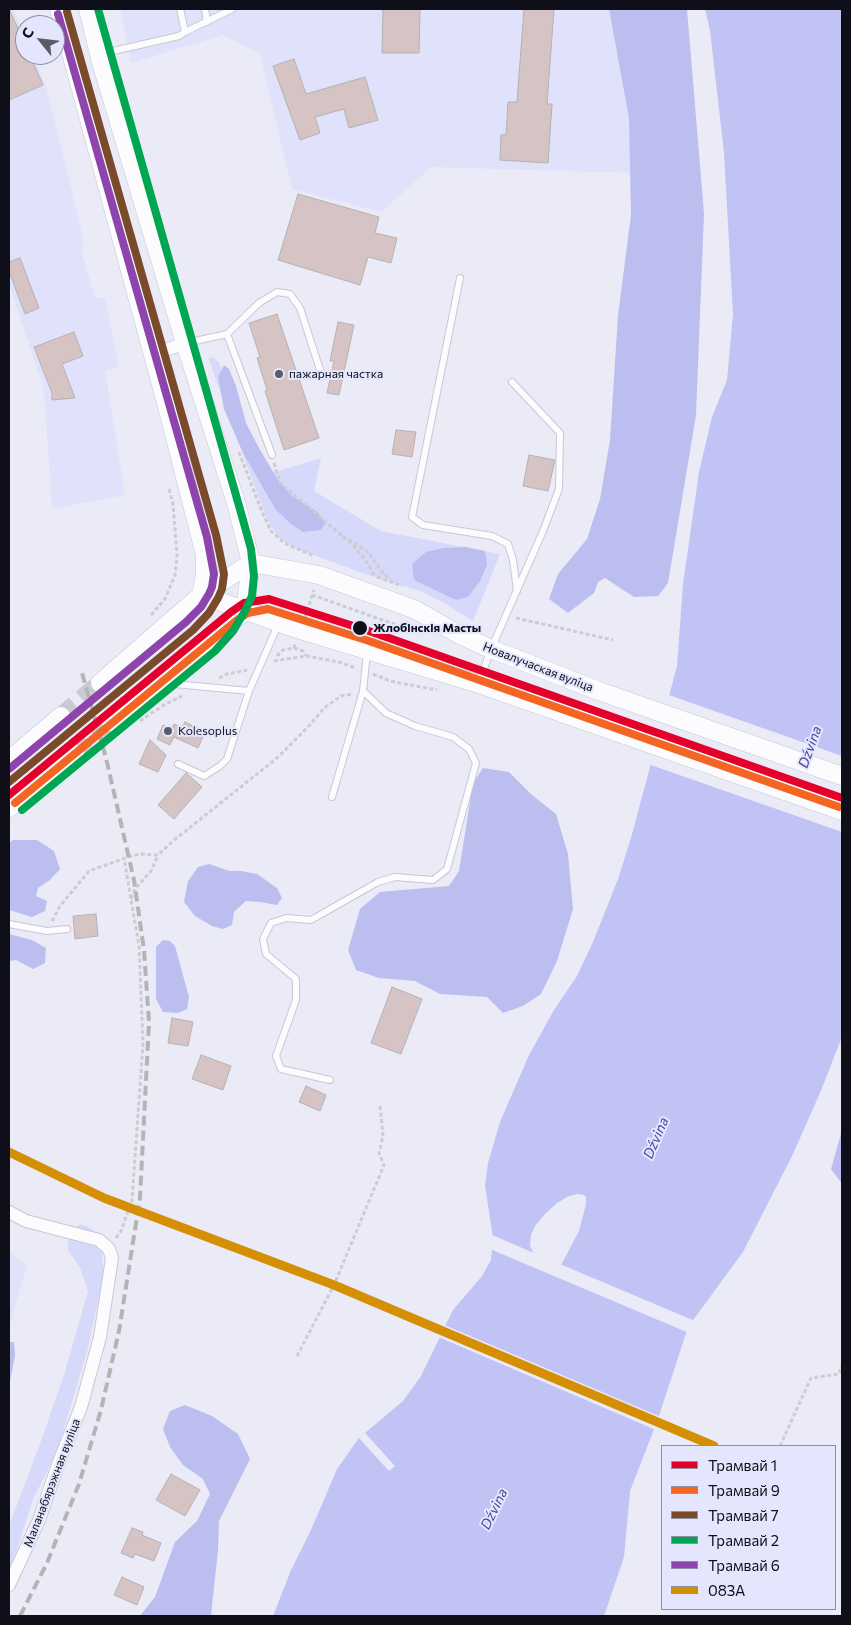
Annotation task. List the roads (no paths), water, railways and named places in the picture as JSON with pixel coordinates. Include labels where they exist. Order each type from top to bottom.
[{"type":"main road","points":[[59,9],[205,555],[205,574],[200,595]]},
{"type":"main road","points":[[88,9],[98,54],[185,343],[237,506],[251,563],[245,611],[111,722]]},
{"type":"main road","points":[[100,683],[200,595],[251,563]]},
{"type":"main road","name":"Новалучаская вуліца","points":[[251,563],[319,575],[397,603],[416,610],[491,650],[599,691],[842,776]]},
{"type":"main road","points":[[200,595],[279,623],[479,684],[842,811]]},
{"type":"main road","points":[[9,760],[62,716]]},
{"type":"main road","points":[[9,808],[75,754]]},
{"type":"street","points":[[152,355],[185,343]]},
{"type":"street","name":"Маланабярэжная вуліца","points":[[9,1212],[26,1221],[99,1240],[109,1249],[112,1258],[100,1337],[81,1406],[39,1520],[9,1585]]},
{"type":"lane","points":[[180,9],[185,32]]},
{"type":"lane","points":[[205,9],[206,22]]},
{"type":"lane","points":[[98,54],[179,36],[232,9]]},
{"type":"lane","points":[[460,278],[412,517],[423,525],[492,536],[508,544],[513,560],[517,591]]},
{"type":"lane","points":[[185,343],[226,334],[259,303],[277,292],[290,294],[300,308],[322,376]]},
{"type":"lane","points":[[226,334],[272,455]]},
{"type":"lane","points":[[479,684],[491,650],[559,489],[560,433],[512,382]]},
{"type":"lane","points":[[178,764],[204,776],[227,759],[249,691],[279,623]]},
{"type":"lane","points":[[332,797],[363,691],[367,651]]},
{"type":"lane","points":[[158,683],[249,691]]},
{"type":"lane","points":[[330,1080],[281,1069],[276,1056],[296,1000],[296,979],[266,954],[264,939],[271,923],[286,918],[311,920],[378,882],[395,877],[433,880],[447,869],[476,763],[469,749],[453,737],[415,726],[386,713],[363,691]]},
{"type":"lane","points":[[9,924],[47,930],[67,928]]},
{"type":"water","name":"Dźvina","points":[[705,9],[842,9],[842,1037],[792,1156],[743,1252],[688,1327],[658,1419],[630,1491],[624,1557],[604,1616],[273,1616],[291,1570],[311,1530],[337,1469],[359,1438],[403,1401],[421,1376],[453,1310],[482,1276],[491,1260],[493,1238],[485,1185],[488,1163],[500,1122],[529,1055],[554,1010],[577,976],[593,942],[618,879],[631,838],[677,666],[683,584],[699,472],[712,417],[727,380],[733,314],[724,153],[710,30]],"holes":[[[584,1195],[586,1197],[586,1204],[579,1231],[559,1269],[547,1268],[533,1253],[530,1245],[531,1235],[535,1226],[557,1203],[569,1196]]]},
{"type":"tunnel","points":[[61,716],[100,683]]},
{"type":"tunnel","points":[[75,754],[111,722]]},
{"type":"railway","points":[[20,1616],[47,1563],[79,1484],[101,1410],[119,1331],[140,1198],[149,1022],[144,950],[134,880],[106,758],[82,673]]},
{"type":"tram line","name":"2","points":[[22,810],[215,651],[233,631],[245,611],[252,596],[254,576],[251,549],[245,527],[98,9]]},
{"type":"tram line","name":"7","points":[[9,782],[193,630],[209,613],[218,598],[222,589],[224,574],[216,535],[67,12]]},
{"type":"tram line","name":"6","points":[[9,769],[186,622],[201,607],[209,594],[214,574],[207,537],[58,14]]},
{"type":"tram line","name":"1","points":[[9,795],[231,612],[244,603],[269,599],[372,632],[842,798]]},
{"type":"tram line","name":"9","points":[[15,803],[237,620],[248,613],[268,609],[369,641],[839,807]]},
{"type":"place","name":"пажарная частка","points":[[279,374]]},
{"type":"place","name":"Жлобінскія Масты","points":[[360,628]]},
{"type":"place","name":"Kolesoplus","points":[[168,731]]}]
